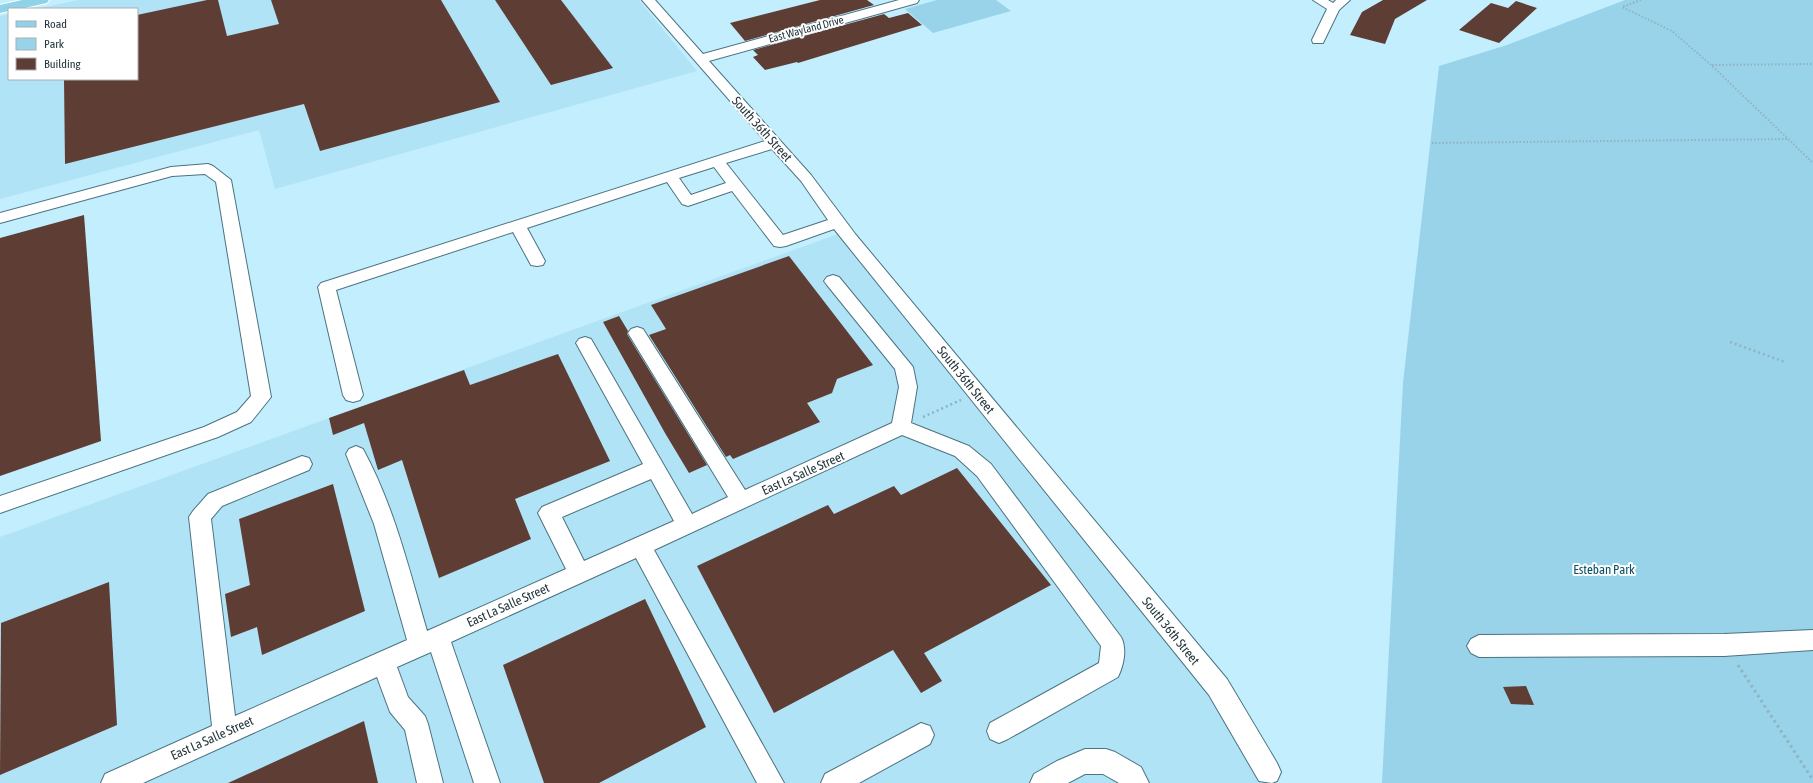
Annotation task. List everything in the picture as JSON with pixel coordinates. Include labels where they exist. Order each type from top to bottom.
[{"type":"main road","points":[[0,9],[42,0]]},
{"type":"street","name":"South 36th Street","points":[[648,0],[806,178],[860,251],[1218,687],[1268,772]]},
{"type":"street","name":"East Wayland Drive","points":[[700,59],[913,0]]},
{"type":"street","points":[[1318,40],[1339,4],[1319,0]]},
{"type":"street","points":[[353,395],[327,287],[775,143]]},
{"type":"street","points":[[717,161],[780,242],[838,222]]},
{"type":"street","points":[[0,218],[170,172],[208,169],[223,180],[261,397],[244,417],[211,432],[0,505]]},
{"type":"street","points":[[670,176],[688,201],[735,186]]},
{"type":"street","points":[[517,225],[537,261]]},
{"type":"street","points":[[833,281],[904,367],[908,387],[901,427],[962,452],[984,470],[1113,644],[1110,669],[999,731]]},
{"type":"street","points":[[637,333],[741,501]]},
{"type":"street","points":[[585,343],[686,525]]},
{"type":"street","name":"East La Salle Street","points":[[114,783],[224,732],[863,446],[901,427]]},
{"type":"street","points":[[356,454],[367,476],[387,536],[487,783]]},
{"type":"street","points":[[224,732],[200,518],[215,500],[302,464]]},
{"type":"street","points":[[579,574],[549,513],[654,468]]},
{"type":"street","points":[[641,546],[771,783]]},
{"type":"street","points":[[1479,646],[1724,644],[1813,640]]},
{"type":"street","points":[[383,662],[400,704],[416,724],[430,783]]},
{"type":"street","points":[[834,783],[921,735]]},
{"type":"street","points":[[1043,783],[1066,770],[1085,762],[1106,761],[1132,776],[1136,783]]},
{"type":"path","points":[[1641,0],[1622,7],[1672,31],[1711,65],[1813,163]]},
{"type":"path","points":[[1711,65],[1813,64]]},
{"type":"path","points":[[1432,143],[1788,139]]},
{"type":"path","points":[[1730,342],[1785,362]]},
{"type":"path","points":[[901,427],[962,400]]},
{"type":"path","points":[[1724,644],[1813,780]]},
{"type":"shaded area","points":[[79,0],[639,0],[697,71],[275,189],[259,130],[0,199],[0,16],[8,14],[8,80],[138,80],[138,8],[40,8]]},
{"type":"shaded area","points":[[838,234],[1229,711],[1277,783],[0,783],[0,537]]},
{"type":"green space","points":[[937,0],[996,0],[1011,11],[933,33],[905,9]]},
{"type":"green space","name":"Esteban Park","points":[[1625,0],[1813,0],[1813,783],[1382,783],[1403,383],[1439,66],[1504,46]]},
{"type":"building","points":[[207,0],[218,0],[227,36],[279,24],[271,0],[441,0],[500,102],[320,151],[304,104],[65,164],[64,80],[138,80],[138,15]]},
{"type":"building","points":[[495,0],[561,0],[613,68],[551,85]]},
{"type":"building","points":[[820,0],[867,0],[874,5],[745,41],[730,23]]},
{"type":"building","points":[[1383,0],[1427,0],[1395,19],[1385,44],[1350,35],[1362,12]]},
{"type":"building","points":[[1516,1],[1537,8],[1499,43],[1459,30],[1491,3],[1508,8]]},
{"type":"building","points":[[908,13],[922,25],[798,63],[765,70],[753,57],[758,55],[753,50],[884,14],[889,18]]},
{"type":"building","points":[[84,215],[101,441],[0,476],[0,238]]},
{"type":"building","points":[[789,256],[873,365],[837,379],[832,393],[807,403],[820,422],[733,459],[730,455],[726,457],[649,335],[666,329],[651,305]]},
{"type":"building","points":[[619,316],[628,331],[627,334],[707,465],[689,473],[665,433],[603,322]]},
{"type":"building","points":[[558,354],[610,461],[515,499],[531,539],[439,578],[402,460],[378,470],[364,423],[333,435],[329,418],[464,370],[470,385]]},
{"type":"building","points":[[957,468],[1051,585],[924,653],[942,681],[921,693],[893,650],[774,713],[697,566],[828,505],[834,514],[894,486],[901,495]]},
{"type":"building","points":[[333,484],[365,611],[262,655],[257,627],[231,637],[225,594],[250,585],[239,519]]},
{"type":"building","points":[[109,582],[117,725],[0,775],[1,623]]},
{"type":"building","points":[[645,599],[706,727],[599,783],[544,783],[503,665]]},
{"type":"building","points":[[1526,686],[1534,705],[1511,704],[1503,687]]},
{"type":"building","points":[[364,721],[378,783],[228,783]]}]
